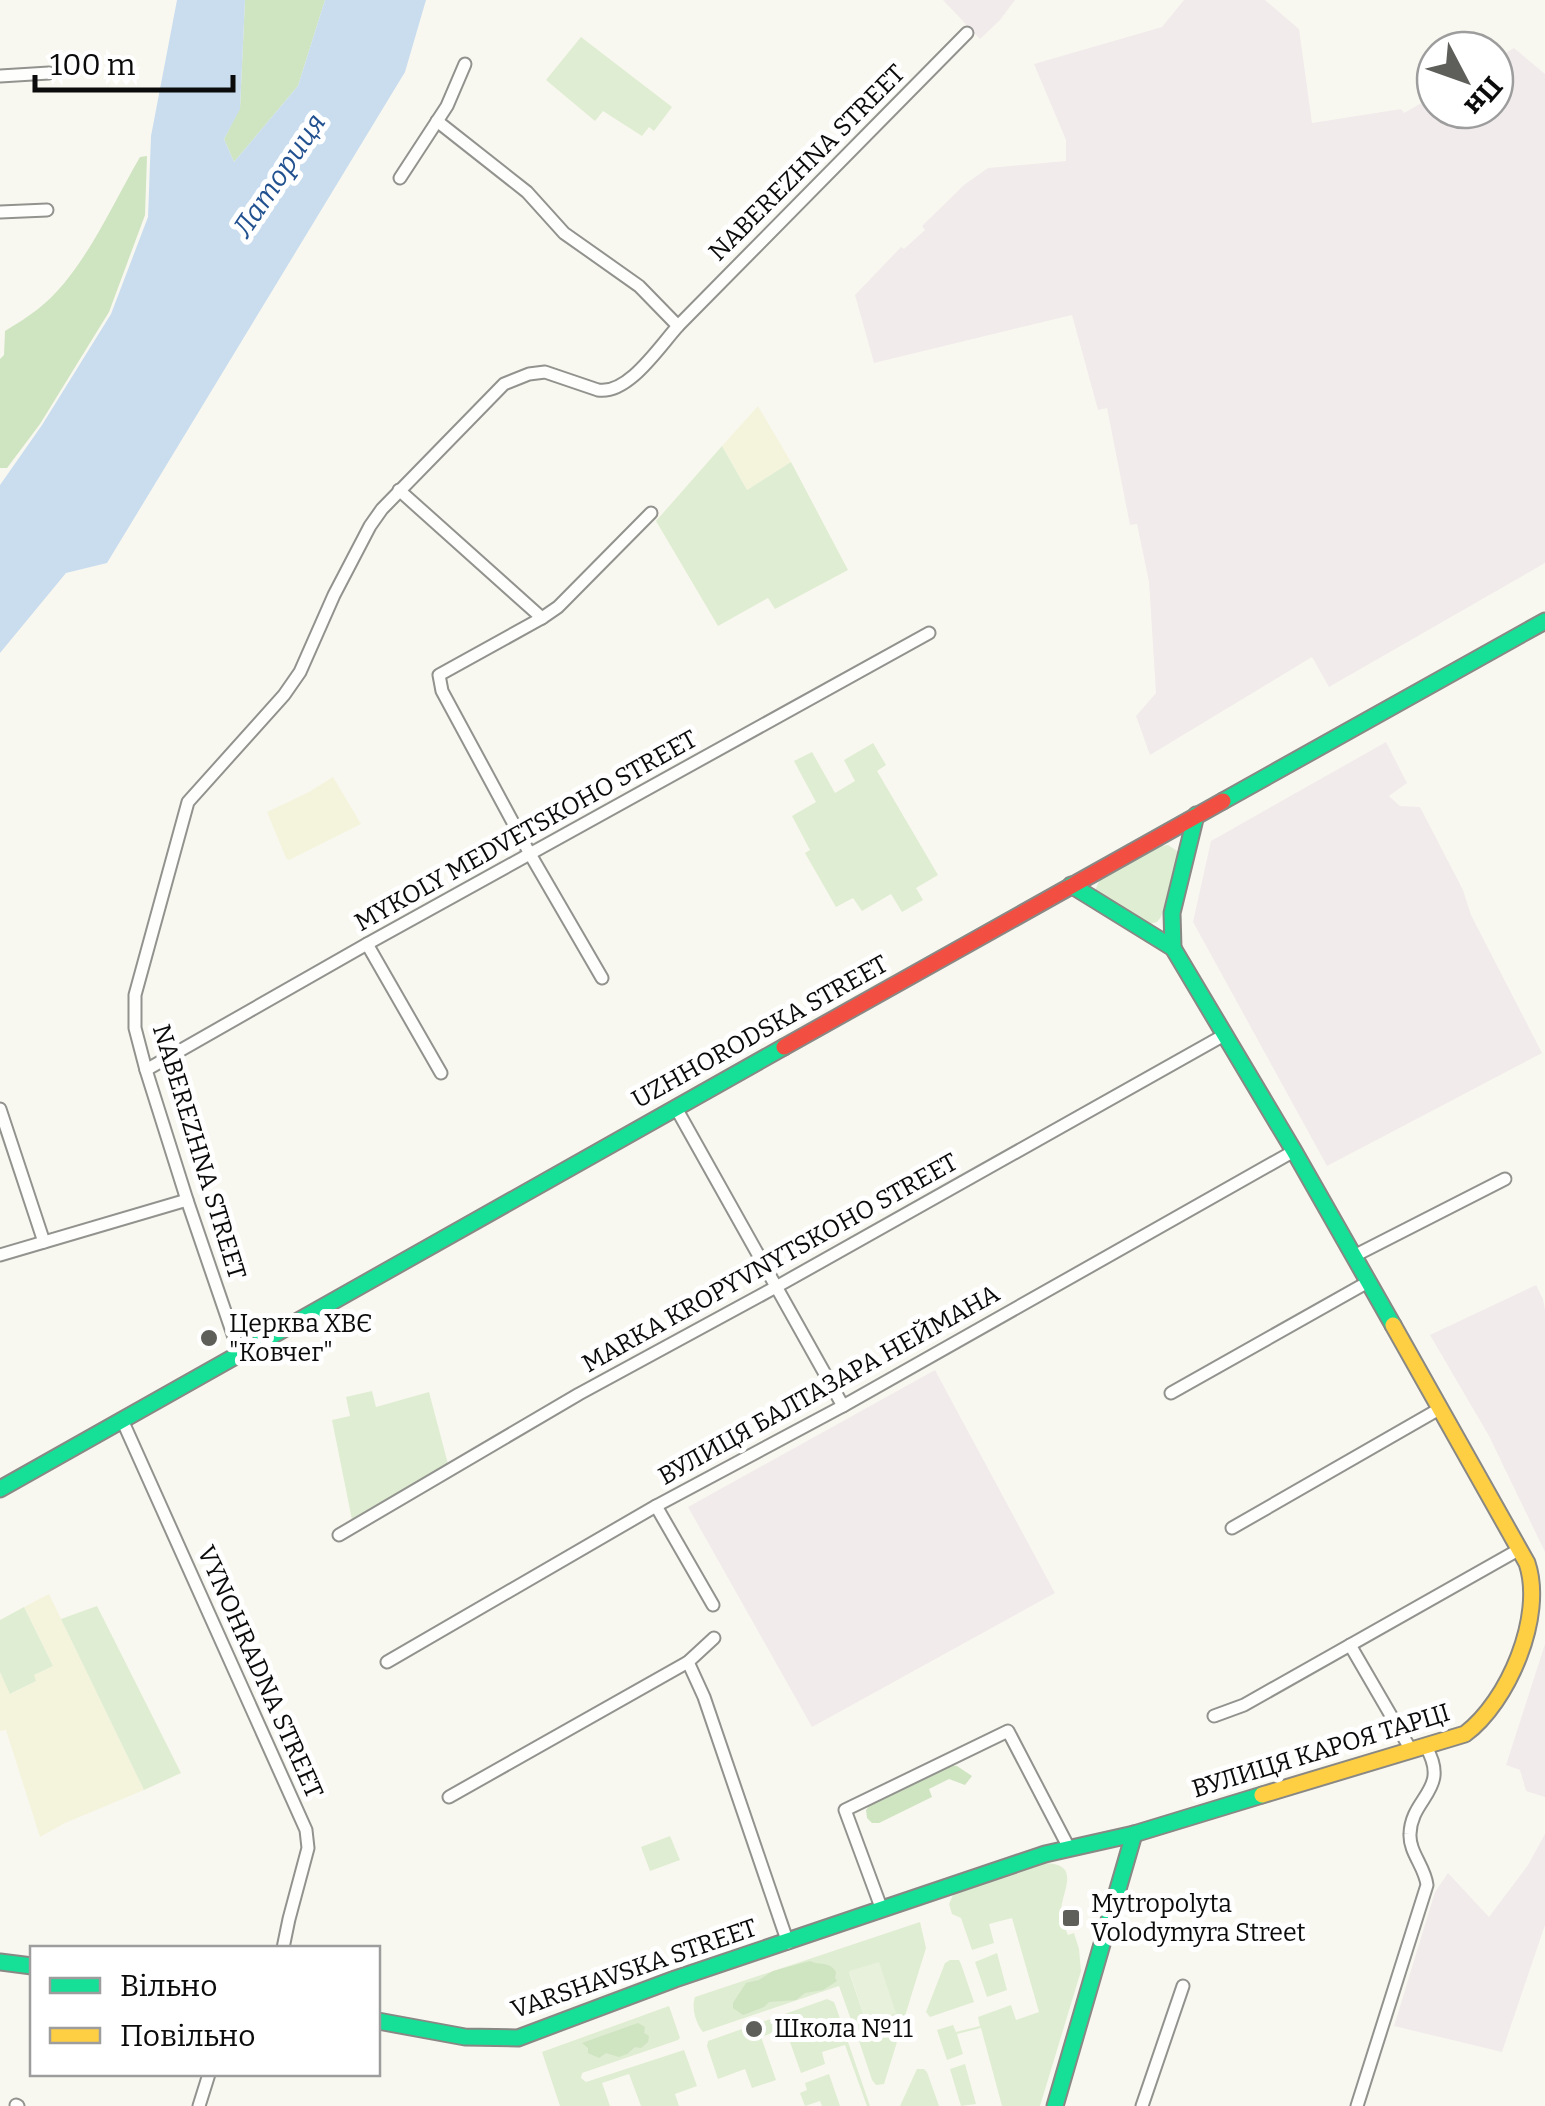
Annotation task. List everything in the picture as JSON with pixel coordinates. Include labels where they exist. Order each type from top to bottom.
[{"type":"street","name":"NABEREZHNA STREET","points":[[240,1355],[134,1028],[135,995],[188,802],[300,672],[370,526],[399,490],[504,384],[545,372],[606,392],[619,389],[967,32]]},
{"type":"street","points":[[400,178],[447,106],[465,64]]},
{"type":"street","points":[[0,76],[49,73]]},
{"type":"street","points":[[437,121],[527,192],[564,233],[639,286],[678,326]]},
{"type":"street","points":[[0,212],[47,210]]},
{"type":"street","points":[[399,490],[542,618]]},
{"type":"street","points":[[602,978],[530,854],[442,691],[438,675],[558,607],[651,513]]},
{"type":"street","name":"UZHHORODSKA STREET","points":[[0,1489],[1545,621]]},
{"type":"street","name":"MYKOLY MEDVETSKOHO STREET","points":[[146,1070],[928,633]]},
{"type":"street","points":[[1172,948],[1172,913],[1196,815]]},
{"type":"street","name":"ВУЛИЦЯ КАРОЯ ТАРЦІ","points":[[1069,1848],[1134,1834],[1474,1730],[1496,1704],[1508,1681],[1525,1635],[1532,1594],[1532,1578],[1520,1549],[1294,1150],[1172,948],[1071,885]]},
{"type":"street","points":[[367,944],[441,1073]]},
{"type":"street","name":"MARKA KROPYVNYTSKOHO STREET","points":[[340,1535],[579,1394],[1226,1034]]},
{"type":"street","points":[[0,1108],[44,1242]]},
{"type":"street","points":[[676,1108],[843,1406]]},
{"type":"street","name":"ВУЛИЦЯ БАЛТАЗАРА НЕЙМАНА","points":[[387,1662],[656,1506],[843,1406],[1294,1150]]},
{"type":"street","points":[[1354,1256],[1504,1179]]},
{"type":"street","points":[[0,1255],[187,1200]]},
{"type":"street","points":[[1170,1392],[1368,1282]]},
{"type":"street","points":[[1232,1528],[1441,1408]]},
{"type":"street","name":"VYNOHRADNA STREET","points":[[123,1422],[306,1830],[308,1848],[284,1946]]},
{"type":"street","points":[[656,1506],[712,1606]]},
{"type":"street","points":[[1214,1716],[1244,1706],[1520,1549]]},
{"type":"street","points":[[449,1796],[688,1662],[714,1638]]},
{"type":"street","points":[[1350,1645],[1418,1749],[1434,1762],[1435,1774],[1411,1825],[1410,1839],[1427,1885],[1357,2106]]},
{"type":"street","name":"VARSHAVSKA STREET","points":[[688,1662],[704,1696],[788,1943]]},
{"type":"street","points":[[882,1910],[846,1810],[1008,1732],[1069,1848]]},
{"type":"street","points":[[1055,2106],[1134,1834]]},
{"type":"street","name":"VARSHAVSKA STREET","points":[[380,2022],[477,2038],[518,2038],[676,1979],[1069,1848]]},
{"type":"street","points":[[0,1962],[30,1966]]},
{"type":"street","points":[[1142,2106],[1183,1986]]},
{"type":"street","points":[[198,2106],[208,2076]]},
{"type":"shaded area","points":[[943,0],[1015,0],[980,39]]},
{"type":"shaded area","points":[[1184,0],[1265,0],[1299,29],[1312,123],[1401,109],[1404,113],[1415,107],[1415,130],[1515,130],[1515,49],[1545,74],[1545,563],[1329,687],[1312,657],[1150,755],[1136,716],[1156,693],[1149,582],[1137,524],[1130,525],[1107,408],[1098,410],[1072,315],[874,363],[855,295],[901,247],[904,249],[925,230],[922,226],[964,185],[988,168],[1066,161],[1066,140],[1034,64],[1162,27]]},
{"type":"shaded area","points":[[1386,742],[1407,783],[1389,796],[1400,806],[1420,807],[1542,1053],[1327,1166],[1193,922],[1211,841]]},
{"type":"shaded area","points":[[1536,1285],[1545,1310],[1545,1552],[1489,1436],[1430,1335]]},
{"type":"shaded area","points":[[935,1370],[1055,1593],[812,1727],[688,1507]]},
{"type":"shaded area","points":[[1545,1644],[1545,1797],[1526,1791],[1520,1770],[1506,1765]]},
{"type":"shaded area","points":[[1545,1834],[1545,1925],[1502,2052],[1394,2026],[1435,1892],[1448,1873],[1489,1917],[1528,1865]]},
{"type":"green space","points":[[245,0],[325,0],[298,86],[234,162],[224,139],[240,108]]},
{"type":"green space","points":[[581,37],[672,107],[654,131],[649,127],[642,136],[603,111],[595,121],[546,80]]},
{"type":"green space","points":[[147,156],[145,215],[109,312],[40,424],[7,468],[0,468],[0,359],[4,355],[5,331],[38,309],[69,278],[140,157]]},
{"type":"green space","points":[[758,406],[791,462],[747,490],[722,446]]},
{"type":"green space","points":[[722,446],[747,490],[791,462],[848,570],[775,609],[768,598],[718,626],[656,521]]},
{"type":"green space","points":[[873,743],[886,765],[877,771],[938,875],[916,888],[923,900],[902,912],[891,894],[862,911],[853,898],[836,907],[805,853],[810,850],[792,816],[816,802],[794,761],[812,752],[835,793],[855,781],[844,760]]},
{"type":"green space","points":[[333,777],[361,824],[289,860],[267,812]]},
{"type":"green space","points":[[1168,845],[1177,851],[1178,857],[1157,922],[1149,924],[1095,891],[1099,881]]},
{"type":"green space","points":[[372,1391],[376,1407],[429,1392],[448,1464],[352,1520],[332,1420],[350,1416],[346,1397]]},
{"type":"green space","points":[[49,1594],[144,1790],[40,1837],[6,1730],[0,1731],[0,1672],[11,1694],[36,1681],[33,1675],[53,1666],[24,1607]]},
{"type":"green space","points":[[97,1606],[181,1773],[144,1790],[61,1619]]},
{"type":"green space","points":[[24,1607],[53,1666],[34,1675],[36,1681],[10,1694],[0,1672],[0,1620]]},
{"type":"green space","points":[[948,1765],[972,1776],[965,1785],[949,1779],[929,1789],[932,1797],[879,1823],[867,1818],[870,1805]]},
{"type":"green space","points":[[670,1836],[680,1860],[650,1871],[641,1847]]},
{"type":"green space","points":[[1045,1863],[1056,1864],[1066,1873],[1061,1916],[1068,1935],[1074,1933],[1081,1971],[1040,2106],[1002,2106],[981,2028],[957,2034],[963,2054],[947,2060],[937,2030],[953,2025],[956,2032],[980,2026],[978,2017],[1011,2005],[1016,2020],[1039,2012],[1012,1918],[989,1924],[994,1943],[972,1950],[961,1918],[952,1914],[949,1904],[954,1893]]},
{"type":"green space","points":[[920,1922],[926,1948],[884,2084],[876,2085],[872,2080],[858,2038],[881,2030],[884,2019],[895,2012],[849,1972],[866,2022],[864,2028],[855,2031],[839,1986],[703,2032],[698,2025],[695,1997]]},
{"type":"green space","points":[[997,1953],[1007,1990],[987,1997],[975,1962]]},
{"type":"green space","points":[[959,1960],[974,2002],[930,2017],[926,2012],[945,1963]]},
{"type":"green space","points":[[810,1961],[831,1966],[837,1981],[796,2000],[769,2002],[743,2015],[733,2008],[746,1983]]},
{"type":"green space","points":[[879,1962],[896,2013],[866,2022],[849,1971]]},
{"type":"green space","points":[[827,1999],[834,2002],[870,2106],[845,2045],[822,2052],[825,2064],[801,2073],[785,2028],[761,2037],[776,2080],[752,2088],[745,2069],[718,2079],[708,2041]]},
{"type":"green space","points":[[669,2006],[678,2040],[582,2073],[581,2078],[586,2082],[684,2050],[697,2086],[675,2094],[679,2106],[641,2106],[629,2074],[602,2083],[610,2106],[560,2106],[542,2052]]},
{"type":"green space","points":[[638,2023],[645,2027],[648,2042],[619,2057],[606,2053],[599,2058],[588,2053],[582,2043]]},
{"type":"green space","points":[[965,2064],[976,2104],[961,2106],[950,2069]]},
{"type":"green space","points":[[917,2069],[927,2072],[939,2106],[900,2106]]},
{"type":"green space","points":[[829,2074],[840,2106],[822,2106],[820,2101],[805,2106],[800,2093],[807,2090],[805,2083]]},
{"type":"water","name":"Латориця","points":[[177,0],[245,0],[240,109],[224,139],[234,162],[298,86],[325,0],[426,0],[405,72],[107,563],[66,573],[0,653],[0,485],[111,314],[148,217],[151,136]]},
{"type":"traffic: fast","points":[[1223,801],[1545,621]]},
{"type":"traffic: fast","points":[[1173,948],[1172,913],[1196,815]]},
{"type":"traffic: fast","points":[[1071,885],[1173,948],[1393,1325]]},
{"type":"traffic: fast","points":[[0,1489],[784,1047]]},
{"type":"traffic: fast","points":[[380,2021],[465,2037],[518,2038],[675,1979],[1045,1854],[1134,1834],[1262,1795]]},
{"type":"traffic: fast","points":[[1055,2106],[1134,1834]]},
{"type":"traffic: fast","points":[[0,1962],[30,1966]]},
{"type":"traffic: slow","points":[[1262,1795],[1465,1734],[1481,1720],[1508,1680],[1527,1632],[1531,1608],[1527,1563],[1393,1325]]},
{"type":"traffic: jam","points":[[784,1047],[1223,801]]},
{"type":"place","name":"Церква ХВЄ \"Ковчег\"","points":[[209,1338]]},
{"type":"place","name":"Mytropolyta Volodymyra Street","points":[[1071,1918]]},
{"type":"place","name":"Школа №11","points":[[754,2029]]}]
